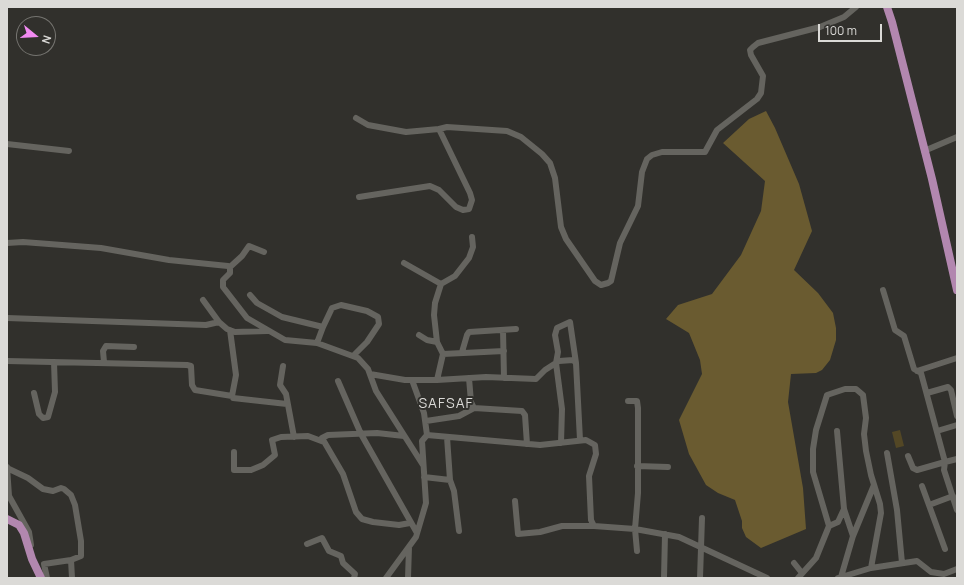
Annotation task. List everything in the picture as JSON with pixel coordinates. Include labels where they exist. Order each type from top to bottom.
[{"type":"main road","points":[[887,7],[894,28],[957,290]]},
{"type":"main road","points":[[7,519],[19,525],[24,533],[32,559],[41,578]]},
{"type":"street","points":[[356,118],[368,125],[406,132],[447,127],[508,131],[521,137],[542,154],[550,164],[555,178],[561,227],[566,239],[595,281],[601,285],[608,283],[611,280],[620,244],[638,206],[642,172],[647,159],[652,155],[662,152],[705,152],[717,130],[757,99],[762,89],[763,76],[751,55],[750,50],[753,47],[758,44],[820,27],[844,17],[856,7]]},
{"type":"street","points":[[359,197],[430,186],[439,190],[456,207],[463,210],[469,209],[472,200],[470,193],[439,129]]},
{"type":"street","points":[[924,151],[957,136]]},
{"type":"street","points":[[7,144],[69,151]]},
{"type":"street","points":[[437,380],[443,354],[437,342],[434,315],[435,303],[441,284],[455,276],[469,258],[473,247],[472,237]]},
{"type":"street","points":[[7,243],[23,242],[101,248],[138,255],[230,267]]},
{"type":"street","points":[[264,252],[249,246],[230,267],[230,273],[222,280],[223,287],[247,318],[284,340],[317,343],[358,358],[370,374],[376,391],[424,466]]},
{"type":"street","points":[[404,263],[441,284]]},
{"type":"street","points":[[882,290],[895,330],[904,336],[914,369],[921,372],[945,462],[944,470],[957,510]]},
{"type":"street","points":[[250,295],[257,303],[282,317],[323,327]]},
{"type":"street","points":[[203,300],[219,322],[230,330],[235,332],[269,331]]},
{"type":"street","points":[[317,343],[332,308],[341,305],[367,311],[378,317],[379,324],[367,342],[353,356]]},
{"type":"street","points":[[7,318],[206,325],[219,322]]},
{"type":"street","points":[[561,443],[562,409],[556,363],[558,352],[555,335],[557,328],[570,322],[576,363],[580,440]]},
{"type":"street","points":[[462,352],[466,335],[469,332],[516,329]]},
{"type":"street","points":[[230,330],[236,375],[232,396]]},
{"type":"street","points":[[503,330],[504,378]]},
{"type":"street","points":[[419,335],[427,340],[437,342]]},
{"type":"street","points":[[104,362],[103,351],[106,346],[134,347]]},
{"type":"street","points":[[443,354],[504,351]]},
{"type":"street","points":[[917,371],[957,358]]},
{"type":"street","points":[[370,374],[412,380],[469,378],[536,379],[556,363],[566,360],[573,360],[576,363]]},
{"type":"street","points":[[7,361],[187,364],[191,366],[192,385],[195,390],[232,396],[233,398],[287,404]]},
{"type":"street","points":[[34,393],[39,414],[43,418],[48,417],[55,392],[54,362]]},
{"type":"street","points":[[283,366],[280,385],[286,394],[294,437]]},
{"type":"street","points":[[469,378],[471,402],[474,408]]},
{"type":"street","points":[[386,578],[409,547],[417,533],[426,503],[422,441],[427,435],[426,421],[412,380]]},
{"type":"street","points":[[338,381],[361,434],[417,533]]},
{"type":"street","points":[[927,393],[948,387],[951,390],[957,416]]},
{"type":"street","points":[[794,563],[800,575],[816,558],[829,526],[813,472],[813,449],[824,402],[827,396],[850,388],[856,389],[863,394],[866,418],[864,434],[866,451],[880,504],[881,513],[871,568]]},
{"type":"street","points":[[628,401],[637,401],[638,408],[638,466],[635,529],[637,551]]},
{"type":"street","points":[[426,421],[459,416],[474,408],[522,411],[525,415],[527,444]]},
{"type":"street","points":[[937,431],[957,425]]},
{"type":"street","points":[[837,431],[844,509],[853,536]]},
{"type":"street","points":[[404,436],[361,434],[323,436],[324,442],[343,474],[356,512],[362,519],[373,522],[399,525],[410,523]]},
{"type":"street","points":[[427,435],[527,444],[561,443],[586,440],[595,445],[596,454],[589,476],[591,520],[594,526]]},
{"type":"street","points":[[234,452],[234,470],[250,470],[263,465],[275,455],[272,440],[281,437],[308,436],[324,442]]},
{"type":"street","points":[[447,436],[450,480],[454,491],[459,531]]},
{"type":"street","points":[[887,453],[897,510],[902,563]]},
{"type":"street","points":[[908,456],[913,468],[917,470],[957,459]]},
{"type":"street","points":[[638,466],[668,467]]},
{"type":"street","points":[[32,559],[29,532],[9,496],[7,468],[28,478],[43,489],[53,491],[61,488],[71,495],[75,505],[79,527],[81,556],[71,560],[44,564],[47,578]]},
{"type":"street","points":[[424,477],[450,480]]},
{"type":"street","points":[[949,486],[957,483]]},
{"type":"street","points":[[839,577],[853,536],[874,485]]},
{"type":"street","points":[[922,486],[945,549]]},
{"type":"street","points":[[929,505],[952,496]]},
{"type":"street","points":[[515,500],[518,534],[540,532],[562,526],[594,526],[635,529],[665,534],[679,537],[767,578]]},
{"type":"street","points":[[829,526],[838,522],[844,509]]},
{"type":"street","points":[[700,578],[702,518]]},
{"type":"street","points":[[664,578],[665,534]]},
{"type":"street","points":[[307,544],[322,538],[330,550],[341,556],[343,564],[355,574],[354,578]]},
{"type":"street","points":[[408,578],[409,547]]},
{"type":"street","points":[[71,560],[72,578]]},
{"type":"street","points":[[839,577],[871,568],[917,561],[931,572],[944,574],[957,569]]},
{"type":"shaded area","points":[[766,111],[799,184],[812,231],[794,270],[818,293],[833,313],[836,328],[836,340],[830,360],[822,370],[816,373],[791,374],[788,402],[803,488],[806,529],[761,548],[746,537],[742,528],[742,521],[735,500],[718,493],[706,485],[689,454],[679,420],[702,374],[700,360],[689,333],[666,319],[678,305],[712,294],[741,255],[761,211],[765,181],[723,143],[749,119]]},
{"type":"shaded area","points":[[900,430],[904,446],[896,448],[892,432]]},
{"type":"district","name":"SAFSAF","points":[[446,404]]}]
